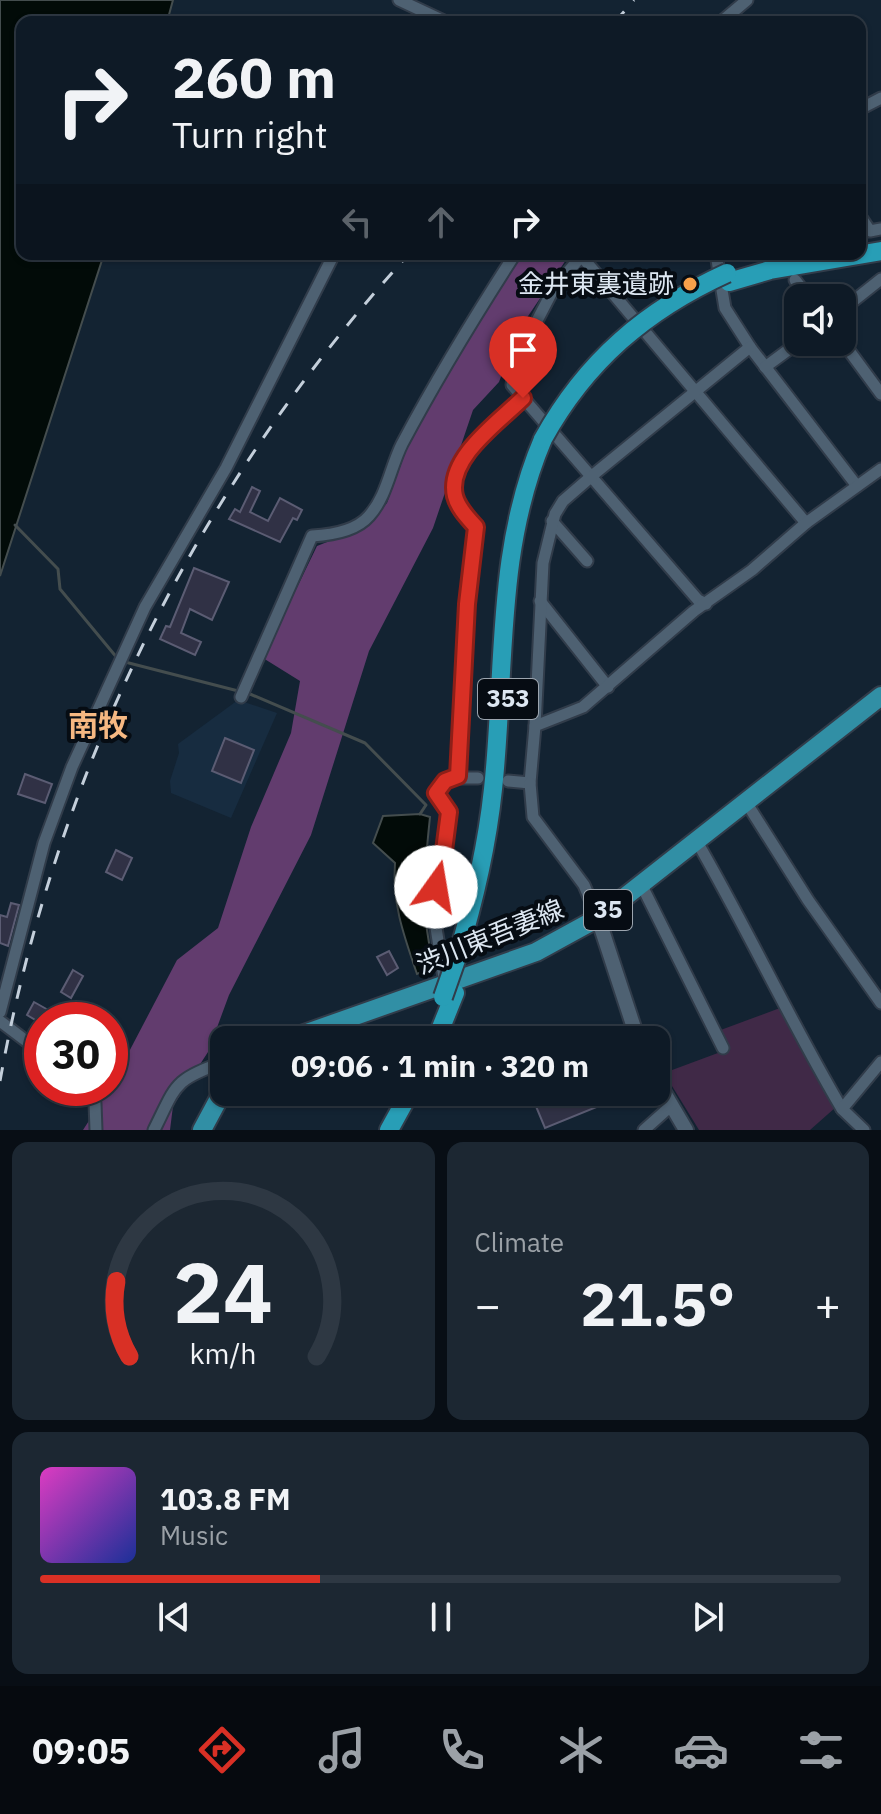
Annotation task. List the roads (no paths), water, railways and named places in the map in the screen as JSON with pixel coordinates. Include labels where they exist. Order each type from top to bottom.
[{"type":"highway","name":"353","points":[[440,1026],[488,878],[503,788],[513,595],[524,523],[548,440],[577,401],[632,340],[677,308],[728,278],[784,260]]},
{"type":"highway","name":"353","points":[[728,278],[820,260]]},
{"type":"highway","name":"353","points":[[432,1026],[462,958]]},
{"type":"highway","points":[[379,1130],[392,1106]]},
{"type":"highway","points":[[389,1130],[402,1106]]},
{"type":"main road","name":"渋川東吾妻線","points":[[327,1026],[536,952],[598,918],[881,696]]},
{"type":"main road","points":[[202,1130],[215,1106]]},
{"type":"street","points":[[399,0],[433,16]]},
{"type":"street","points":[[728,16],[747,0]]},
{"type":"street","points":[[0,1012],[44,843],[72,767],[168,563],[226,468],[331,260]]},
{"type":"street","points":[[241,697],[312,536],[332,535],[367,519],[383,497],[400,449],[455,346],[511,260]]},
{"type":"street","points":[[579,260],[553,290],[515,363],[511,378],[523,398],[668,565],[706,604]]},
{"type":"street","points":[[586,260],[806,523]]},
{"type":"street","points":[[717,260],[725,308],[750,347],[857,486]]},
{"type":"street","points":[[856,299],[881,279]]},
{"type":"street","points":[[795,280],[798,284]]},
{"type":"street","points":[[633,1026],[584,885],[533,817],[530,783],[543,563],[552,521],[563,501],[750,347]]},
{"type":"street","points":[[765,367],[784,353]]},
{"type":"street","points":[[853,356],[881,394]]},
{"type":"street","points":[[458,776],[467,604],[476,527],[456,500],[455,479],[465,457],[523,398]]},
{"type":"street","points":[[535,726],[583,707],[806,523],[881,469]]},
{"type":"street","points":[[552,521],[587,561]]},
{"type":"street","points":[[540,601],[608,687]]},
{"type":"street","points":[[445,985],[432,903],[442,866],[449,812],[436,793],[445,781],[458,776],[478,778]]},
{"type":"street","points":[[508,781],[530,783]]},
{"type":"street","points":[[746,802],[808,900],[881,1003]]},
{"type":"street","points":[[696,840],[754,940],[799,1035],[842,1109],[864,1130]]},
{"type":"street","points":[[641,884],[723,1048]]},
{"type":"street","points":[[0,1021],[24,1039]]},
{"type":"street","points":[[842,1109],[881,1062]]},
{"type":"street","points":[[154,1130],[174,1087],[210,1069]]},
{"type":"street","points":[[670,1102],[686,1130]]},
{"type":"street","points":[[644,1130],[672,1105]]},
{"type":"street","points":[[95,1106],[96,1130]]},
{"type":"waterway","points":[[15,525],[58,569],[60,589],[118,659]]},
{"type":"waterway","points":[[125,662],[250,694],[365,743],[426,805],[420,814]]},
{"type":"railway","points":[[620,16],[634,0]]},
{"type":"railway","points":[[0,1081],[25,967],[57,855],[98,745],[146,639],[201,536],[264,437],[333,343],[404,260]]},
{"type":"place","name":"金井東裏遺跡","points":[[690,284]]},
{"type":"district","name":"南牧","points":[[98,726]]}]
